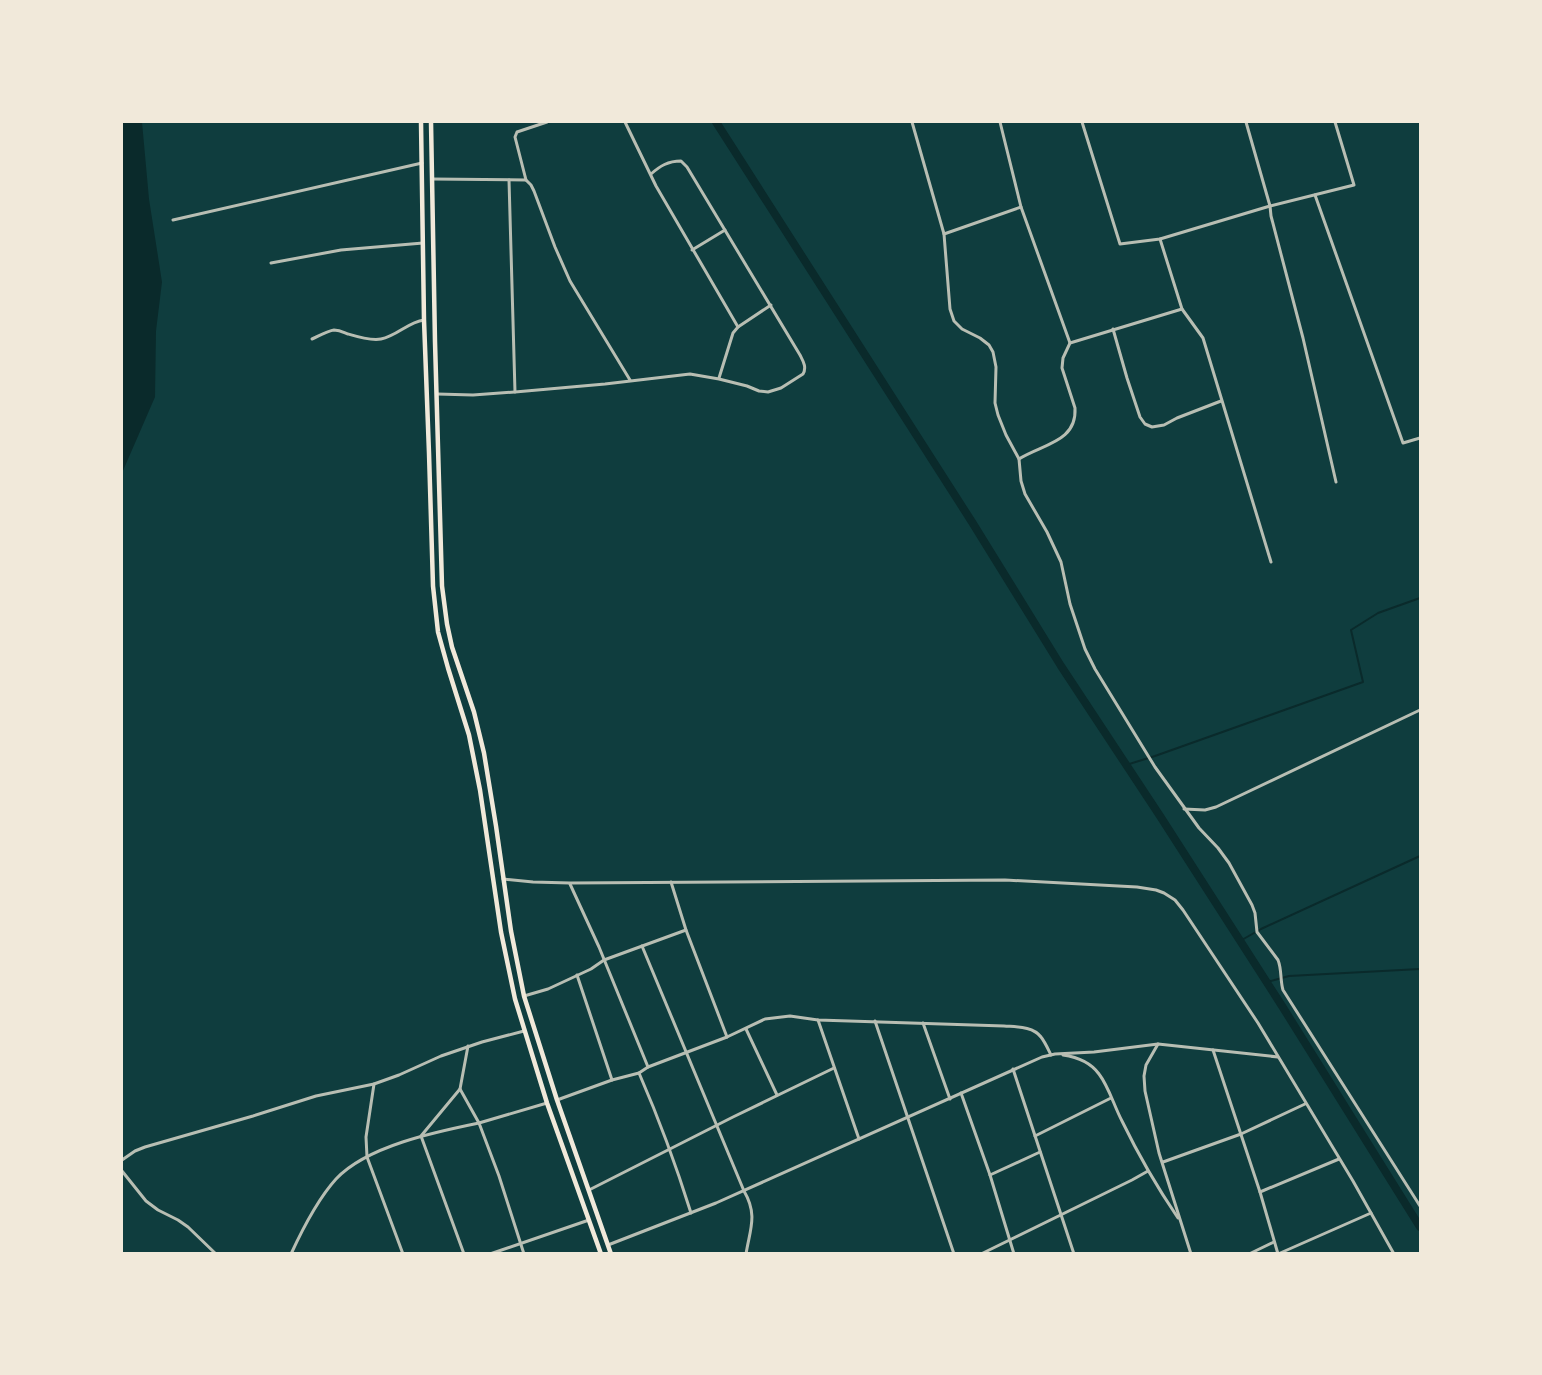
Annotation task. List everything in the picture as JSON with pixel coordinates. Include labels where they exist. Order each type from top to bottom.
[{"type":"main road","points":[[421,122],[424,320],[433,586],[438,632],[469,735],[482,799],[506,964],[524,1031],[601,1254]]},
{"type":"main road","points":[[431,122],[436,394],[444,606],[452,647],[474,712],[484,753],[524,996],[612,1254]]},
{"type":"street","points":[[547,122],[516,134],[526,180],[534,191],[570,281],[630,380]]},
{"type":"street","points":[[625,122],[656,186],[738,327]]},
{"type":"street","points":[[912,122],[944,234],[950,309],[954,321],[962,329],[989,345],[993,352],[996,367],[995,404],[998,416],[1019,459],[1025,494],[1061,562],[1074,620],[1090,659],[1155,768],[1198,828],[1229,863],[1252,905],[1257,932],[1278,960],[1283,990],[1420,1206]]},
{"type":"street","points":[[1000,122],[1021,207],[1070,343],[1061,364],[1076,414],[1071,429],[1062,437],[1019,459]]},
{"type":"street","points":[[1082,122],[1120,244],[1160,239],[1270,206],[1354,185],[1335,122]]},
{"type":"street","points":[[1246,122],[1270,206],[1336,482]]},
{"type":"street","points":[[436,394],[473,395],[515,392],[690,374],[747,386],[759,392],[768,392],[780,388],[803,374],[805,370],[800,355],[687,167],[681,161],[672,161],[651,174]]},
{"type":"street","points":[[172,220],[422,163]]},
{"type":"street","points":[[432,179],[526,180]]},
{"type":"street","points":[[509,180],[515,392]]},
{"type":"street","points":[[1315,195],[1403,443],[1420,438]]},
{"type":"street","points":[[944,234],[1021,207]]},
{"type":"street","points":[[692,250],[725,230]]},
{"type":"street","points":[[1160,239],[1182,309],[1203,338],[1271,562]]},
{"type":"street","points":[[272,263],[341,250],[423,243]]},
{"type":"street","points":[[719,379],[733,333],[738,327],[771,305]]},
{"type":"street","points":[[1070,343],[1182,309]]},
{"type":"street","points":[[312,339],[338,330],[371,339],[380,339],[412,323],[424,320]]},
{"type":"street","points":[[1113,329],[1140,417],[1145,424],[1152,428],[1164,425],[1221,401]]},
{"type":"street","points":[[1184,809],[1205,810],[1216,807],[1420,710]]},
{"type":"street","points":[[503,879],[570,883],[1005,880],[1156,890],[1175,900],[1183,910],[1258,1023],[1394,1254]]},
{"type":"street","points":[[671,882],[686,930],[727,1037]]},
{"type":"street","points":[[570,883],[648,1067]]},
{"type":"street","points":[[524,996],[548,989],[604,960],[686,930]]},
{"type":"street","points":[[642,946],[748,1198],[753,1214],[746,1254]]},
{"type":"street","points":[[577,975],[612,1080]]},
{"type":"street","points":[[558,1100],[612,1080],[639,1073],[648,1067],[727,1037],[765,1019],[790,1016],[818,1020],[1004,1026],[1027,1029],[1035,1031],[1053,1054],[1082,1060],[1100,1075],[1148,1171],[1181,1222]]},
{"type":"street","points":[[818,1020],[859,1139]]},
{"type":"street","points":[[875,1021],[954,1254]]},
{"type":"street","points":[[923,1023],[950,1099]]},
{"type":"street","points":[[746,1029],[777,1095]]},
{"type":"street","points":[[122,1160],[145,1147],[316,1096],[374,1084],[441,1056],[524,1031]]},
{"type":"street","points":[[608,1245],[744,1191],[1042,1057],[1158,1044],[1278,1057]]},
{"type":"street","points":[[1158,1044],[1151,1055],[1144,1076],[1144,1091],[1162,1162],[1191,1254]]},
{"type":"street","points":[[421,1136],[460,1089],[468,1047]]},
{"type":"street","points":[[1213,1050],[1278,1254],[1371,1213]]},
{"type":"street","points":[[589,1190],[834,1068]]},
{"type":"street","points":[[1013,1069],[1074,1254]]},
{"type":"street","points":[[639,1073],[670,1149],[691,1213]]},
{"type":"street","points":[[374,1084],[366,1137],[367,1157],[403,1254]]},
{"type":"street","points":[[460,1089],[479,1122],[524,1254]]},
{"type":"street","points":[[961,1093],[990,1175],[1014,1254]]},
{"type":"street","points":[[1035,1136],[1111,1098]]},
{"type":"street","points":[[291,1254],[327,1190],[345,1171],[367,1157],[421,1136],[548,1103]]},
{"type":"street","points":[[1162,1162],[1241,1134],[1305,1104]]},
{"type":"street","points":[[421,1136],[464,1254]]},
{"type":"street","points":[[990,1175],[1040,1152]]},
{"type":"street","points":[[1260,1192],[1339,1158]]},
{"type":"street","points":[[122,1171],[146,1201],[188,1227],[216,1254]]},
{"type":"street","points":[[981,1254],[1148,1171]]},
{"type":"street","points":[[490,1254],[589,1220]]},
{"type":"street","points":[[1249,1254],[1274,1242]]},
{"type":"water","points":[[122,122],[142,122],[149,199],[162,282],[156,331],[155,397],[122,473]]},
{"type":"waterway","points":[[716,122],[972,522],[1061,666],[1282,1006],[1420,1227]]},
{"type":"waterway","points":[[1126,765],[1363,682],[1351,630],[1378,613],[1420,598]]},
{"type":"waterway","points":[[1240,941],[1261,929],[1420,856]]},
{"type":"waterway","points":[[1267,982],[1289,976],[1420,969]]}]
